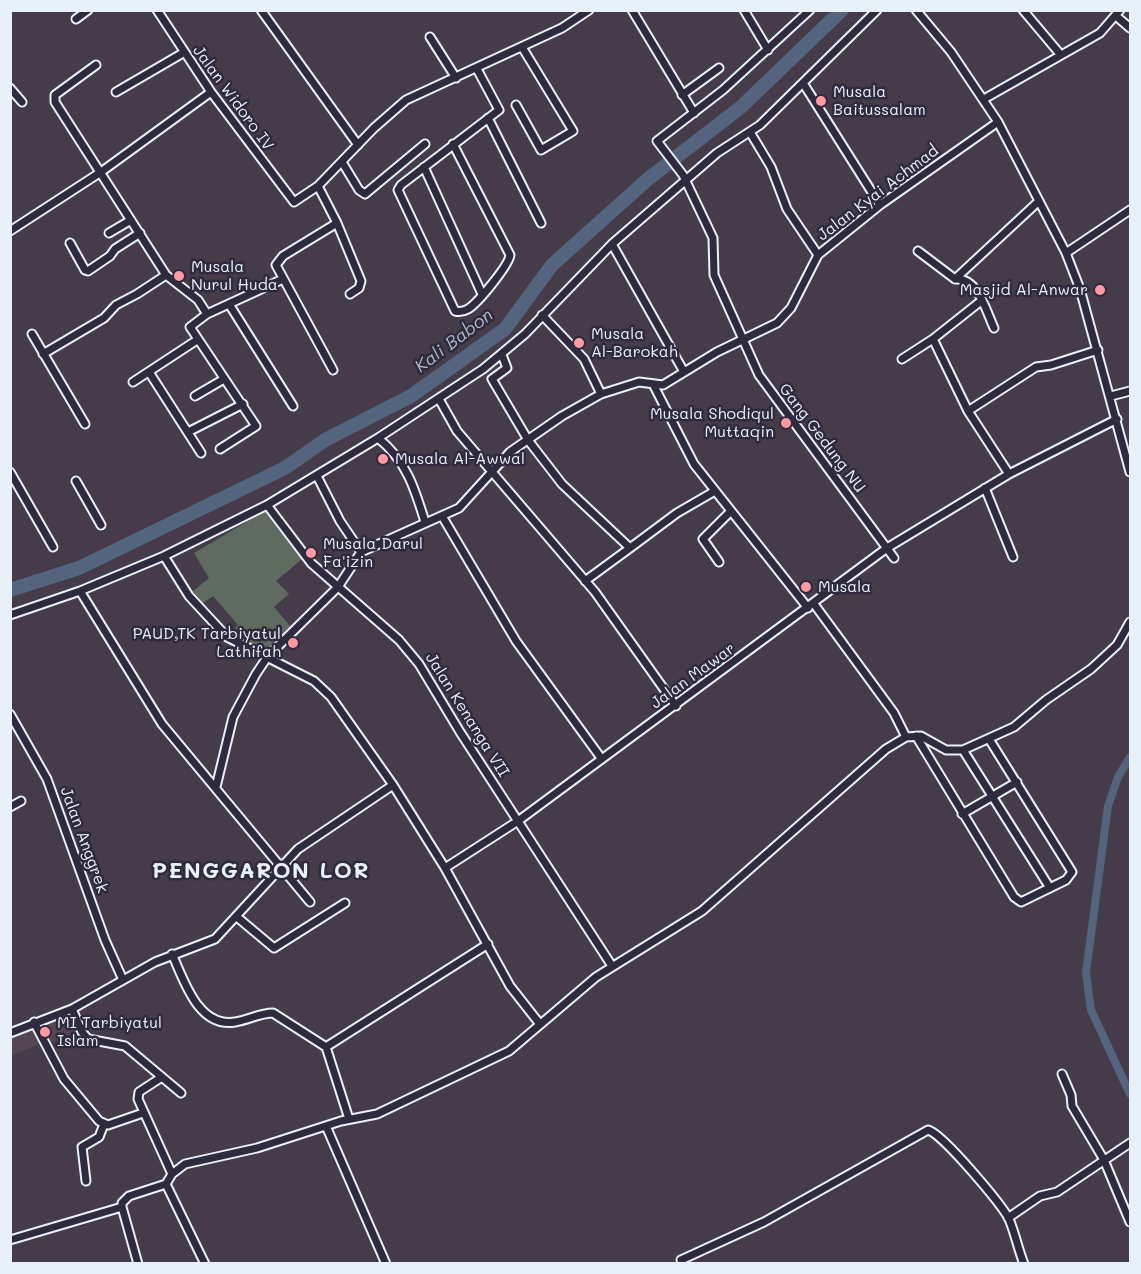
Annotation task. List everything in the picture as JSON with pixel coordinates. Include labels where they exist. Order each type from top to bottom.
[{"type":"street","points":[[76,19],[87,10]]},
{"type":"street","name":"Jalan Widoro IV","points":[[157,10],[183,53],[290,200],[297,201],[318,186]]},
{"type":"street","points":[[261,10],[358,145]]},
{"type":"street","points":[[350,294],[359,288],[361,281],[337,223],[318,186],[406,100],[562,28],[589,10]]},
{"type":"street","points":[[632,10],[694,113],[768,50],[810,10]]},
{"type":"street","points":[[744,10],[768,50]]},
{"type":"street","points":[[10,615],[80,591],[164,556],[267,505],[378,438],[502,356],[612,244],[684,177],[750,132],[877,10]]},
{"type":"street","points":[[916,10],[951,52],[984,99],[1066,253],[1080,289],[1131,472]]},
{"type":"street","points":[[1023,10],[1060,54]]},
{"type":"street","points":[[984,99],[1100,33],[1118,13],[1131,28]]},
{"type":"street","points":[[430,37],[456,78]]},
{"type":"street","points":[[516,105],[541,150],[573,131],[522,47]]},
{"type":"street","points":[[116,92],[183,53]]},
{"type":"street","points":[[96,65],[57,93],[54,99],[166,275],[198,300],[207,314]]},
{"type":"street","points":[[682,95],[719,68]]},
{"type":"street","points":[[453,144],[510,255],[506,265],[482,294],[466,310],[455,311],[399,194],[400,185],[453,144],[488,118],[500,108],[477,69]]},
{"type":"street","points":[[803,83],[880,205]]},
{"type":"street","points":[[10,88],[22,102]]},
{"type":"street","points":[[10,231],[100,172],[211,92]]},
{"type":"street","name":"Gang Gedung NU","points":[[694,113],[657,141],[684,177],[713,238],[714,275],[742,340],[761,380],[894,558]]},
{"type":"street","points":[[488,118],[541,223]]},
{"type":"street","name":"Jalan Kyai Achmad","points":[[361,552],[459,508],[492,469],[528,440],[562,416],[601,394],[639,382],[654,386],[663,385],[717,352],[784,318],[818,255],[880,205],[998,122]]},
{"type":"street","points":[[750,132],[771,167],[787,209],[818,255]]},
{"type":"street","points":[[342,162],[359,190],[365,194],[425,144]]},
{"type":"street","points":[[424,167],[482,294]]},
{"type":"street","points":[[955,279],[1039,201]]},
{"type":"street","points":[[1066,253],[1131,210]]},
{"type":"street","points":[[110,233],[131,219]]},
{"type":"street","points":[[333,370],[276,265],[278,260],[337,223]]},
{"type":"street","points":[[70,243],[85,270],[88,271],[140,233]]},
{"type":"street","points":[[612,244],[684,372]]},
{"type":"street","points":[[918,251],[955,279],[967,280],[981,301],[994,328]]},
{"type":"street","points":[[43,354],[104,318],[116,305],[166,275]]},
{"type":"street","points":[[220,449],[256,428],[243,404],[190,327],[207,314],[282,279]]},
{"type":"street","points":[[902,360],[981,301]]},
{"type":"street","points":[[229,304],[293,406]]},
{"type":"street","points":[[542,315],[584,359],[601,394]]},
{"type":"street","points":[[32,334],[85,424]]},
{"type":"street","points":[[933,339],[968,411],[1009,474]]},
{"type":"street","points":[[133,382],[197,340]]},
{"type":"street","points":[[968,411],[1036,367],[1052,365],[1098,350]]},
{"type":"street","points":[[502,356],[507,368],[492,379],[528,440],[562,484],[630,548]]},
{"type":"street","points":[[149,372],[201,453]]},
{"type":"street","points":[[195,396],[224,379]]},
{"type":"street","points":[[654,386],[694,464],[811,606],[894,713],[906,737]]},
{"type":"street","points":[[1111,396],[1131,391]]},
{"type":"street","points":[[439,399],[458,431],[622,626],[676,706]]},
{"type":"street","points":[[188,432],[243,404]]},
{"type":"street","name":"Jalan Mawar","points":[[445,868],[518,821],[887,548],[1009,474],[1117,419]]},
{"type":"street","points":[[378,438],[391,448],[402,462],[412,481],[425,522]]},
{"type":"street","points":[[12,476],[53,547]]},
{"type":"street","points":[[216,787],[233,717],[268,656],[338,587],[361,552],[340,521],[317,476]]},
{"type":"street","points":[[76,481],[101,525]]},
{"type":"street","points":[[985,488],[1013,557]]},
{"type":"street","points":[[585,581],[677,513],[715,490]]},
{"type":"street","name":"Jalan Kenanga VII","points":[[267,505],[305,556],[410,652],[612,966]]},
{"type":"street","points":[[719,562],[703,539],[731,511]]},
{"type":"street","points":[[442,516],[516,641],[601,758]]},
{"type":"street","points":[[164,556],[189,596],[208,619],[235,643],[268,656],[323,687],[393,785],[445,868],[510,986],[539,1023]]},
{"type":"street","points":[[80,591],[152,710],[310,903]]},
{"type":"street","points":[[138,1263],[122,1207],[122,1203],[129,1196],[165,1184],[172,1174],[185,1164],[257,1148],[349,1119],[377,1114],[483,1065],[516,1047],[539,1023],[612,966],[691,920],[882,752],[906,737],[916,736],[927,738],[946,750],[963,750],[1014,727],[1046,700],[1091,669],[1117,645],[1131,622]]},
{"type":"street","name":"Jalan Anggrek","points":[[10,714],[47,779],[105,940],[123,980]]},
{"type":"street","points":[[916,736],[962,814],[1018,901],[1021,902],[1070,878],[1072,872],[989,739]]},
{"type":"street","points":[[963,750],[1050,888]]},
{"type":"street","points":[[962,814],[1017,782]]},
{"type":"street","points":[[10,1032],[72,1009],[172,954],[215,939],[303,845],[393,785]]},
{"type":"street","points":[[10,807],[21,801]]},
{"type":"street","points":[[237,917],[274,948],[345,903]]},
{"type":"street","points":[[326,1047],[488,944]]},
{"type":"street","points":[[172,954],[195,1003],[204,1012],[230,1022],[273,1013],[326,1047],[349,1119]]},
{"type":"street","points":[[72,1009],[82,1032],[88,1039],[125,1046],[181,1094]]},
{"type":"street","points":[[34,1022],[64,1079],[104,1124]]},
{"type":"street","points":[[1062,1074],[1071,1095],[1072,1106],[1104,1160],[1131,1222]]},
{"type":"street","points":[[162,1077],[140,1092],[138,1099],[172,1174]]},
{"type":"street","points":[[104,1124],[144,1113]]},
{"type":"street","points":[[86,1181],[82,1147],[99,1137],[104,1124]]},
{"type":"street","points":[[326,1126],[386,1263]]},
{"type":"street","points":[[683,1263],[681,1260],[764,1222],[928,1130],[936,1132],[951,1146],[1008,1218],[1024,1263]]},
{"type":"street","points":[[1008,1218],[1040,1196],[1057,1192],[1131,1143]]},
{"type":"street","points":[[165,1184],[205,1263]]},
{"type":"street","points":[[10,1240],[122,1207]]},
{"type":"shaded area","name":"MI Tarbiyatul Islam","points":[[71,1010],[80,1030],[11,1056],[11,1035]]},
{"type":"green space","points":[[265,511],[302,559],[276,581],[289,594],[274,607],[290,626],[266,650],[229,634],[238,625],[213,596],[202,604],[193,591],[209,578],[194,553]]},
{"type":"waterway","name":"Kali Babon","points":[[10,590],[79,568],[285,468],[325,440],[411,396],[505,329],[552,265],[648,179],[741,107],[842,10]]},
{"type":"waterway","points":[[1130,757],[1118,777],[1108,806],[1086,973],[1091,1010],[1130,1094]]},
{"type":"place","name":"Musala Baitussalam","points":[[821,101]]},
{"type":"place","name":"Musala Nurul Huda","points":[[179,276]]},
{"type":"place","name":"Masjid Al-Anwar","points":[[1100,290]]},
{"type":"place","name":"Musala Al-Barokah","points":[[579,343]]},
{"type":"place","name":"Musala Shodiqul Muttaqin","points":[[786,423]]},
{"type":"place","name":"Musala Al-Awwal","points":[[383,459]]},
{"type":"place","name":"Musala Darul Fa'izin","points":[[311,553]]},
{"type":"place","name":"Musala","points":[[806,587]]},
{"type":"place","name":"PAUD,TK Tarbiyatul Lathifah","points":[[293,643]]},
{"type":"place","name":"MI Tarbiyatul Islam","points":[[45,1032]]},
{"type":"district","name":"PENGGARON LOR","points":[[261,871]]}]
